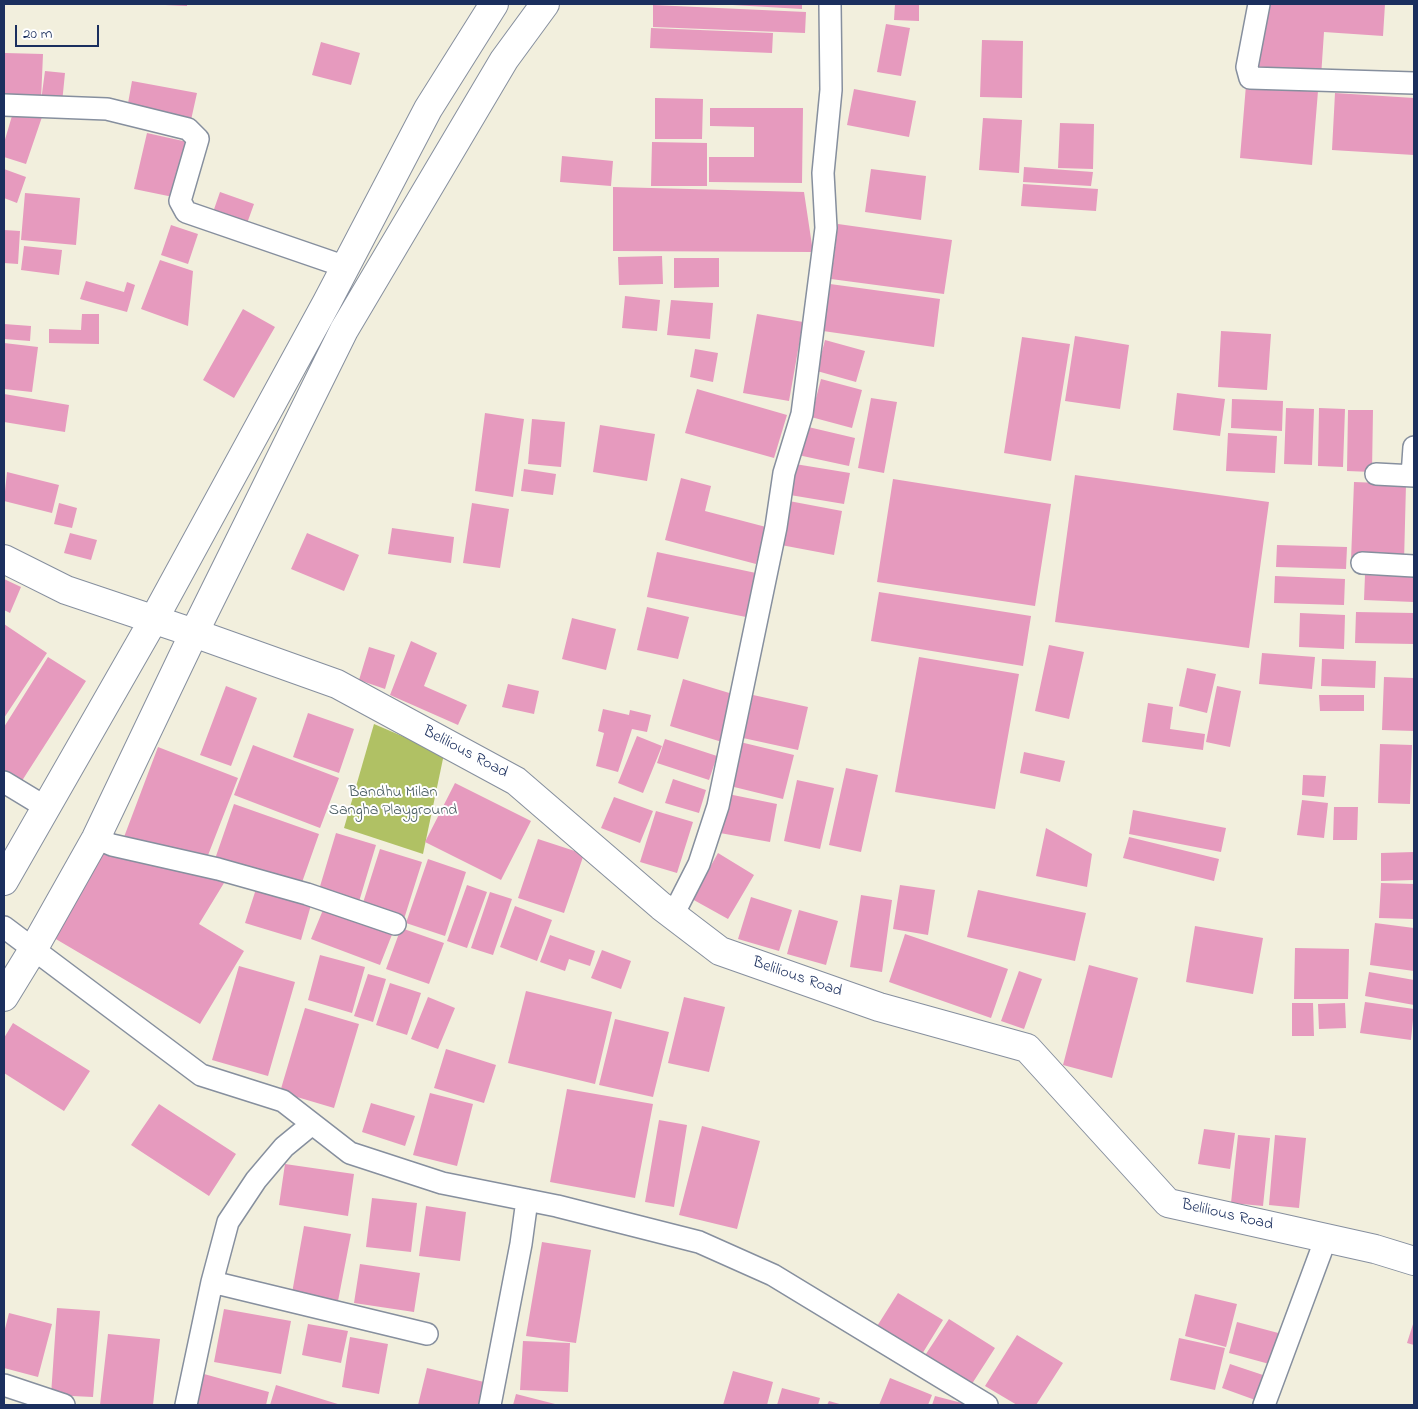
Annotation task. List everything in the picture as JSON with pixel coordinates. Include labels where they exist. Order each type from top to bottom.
[{"type":"main road","points":[[4,881],[154,619],[346,267],[428,109],[494,4]]},
{"type":"main road","points":[[4,996],[34,948],[96,838],[194,633],[344,330],[504,60],[544,4]]},
{"type":"main road","name":"Belilious Road","points":[[4,559],[66,590],[337,684],[516,781],[673,915],[720,951],[879,1006],[1027,1048],[1168,1203],[1375,1249],[1414,1261]]},
{"type":"street","points":[[673,915],[699,864],[718,806],[776,526],[784,473],[802,414],[826,228],[823,173],[831,90],[830,4]]},
{"type":"street","points":[[1259,4],[1247,67],[1250,78],[1414,82]]},
{"type":"street","points":[[4,105],[107,109],[188,129],[198,139],[180,201],[186,212],[346,267]]},
{"type":"street","points":[[1376,474],[1413,476],[1414,447]]},
{"type":"street","points":[[1362,562],[1414,566]]},
{"type":"street","points":[[4,782],[47,808]]},
{"type":"street","points":[[96,838],[112,846],[218,869],[289,889],[395,924]]},
{"type":"street","points":[[4,927],[201,1075],[283,1101],[350,1153],[442,1183],[527,1200],[707,1246],[773,1275],[987,1405]]},
{"type":"street","points":[[186,1405],[212,1282],[228,1222],[256,1180],[284,1147],[312,1124]]},
{"type":"street","points":[[490,1405],[521,1244],[527,1200]]},
{"type":"street","points":[[1264,1405],[1326,1238]]},
{"type":"street","points":[[212,1282],[427,1334]]},
{"type":"street","points":[[4,1385],[64,1405]]},
{"type":"green space","name":"Bandhu Milan Sangha Playground","points":[[374,724],[444,754],[423,854],[344,828]]},
{"type":"building","points":[[187,4],[187,6],[165,5]]},
{"type":"building","points":[[715,4],[802,4],[802,9]]},
{"type":"building","points":[[895,4],[919,4],[919,21],[894,20]]},
{"type":"building","points":[[1264,4],[1385,4],[1383,36],[1324,32],[1321,77],[1258,72]]},
{"type":"building","points":[[653,5],[806,12],[805,33],[653,27]]},
{"type":"building","points":[[886,24],[910,28],[901,76],[877,72]]},
{"type":"building","points":[[651,28],[773,33],[772,53],[650,48]]},
{"type":"building","points":[[982,40],[1023,41],[1022,98],[980,97]]},
{"type":"building","points":[[321,42],[360,53],[351,85],[312,75]]},
{"type":"building","points":[[5,53],[43,54],[41,100],[4,98]]},
{"type":"building","points":[[45,71],[65,73],[62,103],[41,101]]},
{"type":"building","points":[[132,81],[197,93],[191,120],[127,109]]},
{"type":"building","points":[[1246,85],[1318,91],[1312,165],[1240,158]]},
{"type":"building","points":[[854,89],[916,101],[909,137],[847,125]]},
{"type":"building","points":[[1335,93],[1414,98],[1414,155],[1332,150]]},
{"type":"building","points":[[655,98],[703,99],[702,139],[655,139]]},
{"type":"building","points":[[710,108],[803,108],[802,183],[709,182],[709,157],[754,157],[754,127],[710,126]]},
{"type":"building","points":[[14,109],[42,117],[26,164],[4,157],[4,143]]},
{"type":"building","points":[[983,118],[1022,120],[1019,173],[979,170]]},
{"type":"building","points":[[1060,123],[1094,124],[1093,169],[1058,168]]},
{"type":"building","points":[[147,133],[192,143],[178,198],[134,189]]},
{"type":"building","points":[[652,142],[707,143],[707,186],[651,186]]},
{"type":"building","points":[[562,156],[613,161],[611,186],[560,182]]},
{"type":"building","points":[[1024,167],[1093,172],[1091,186],[1023,182]]},
{"type":"building","points":[[4,169],[26,177],[17,203],[4,198]]},
{"type":"building","points":[[871,169],[926,176],[921,220],[865,212]]},
{"type":"building","points":[[1023,184],[1098,189],[1096,211],[1021,206]]},
{"type":"building","points":[[613,187],[804,192],[813,252],[613,251]]},
{"type":"building","points":[[220,192],[254,204],[245,229],[211,218]]},
{"type":"building","points":[[25,193],[80,198],[76,245],[21,240]]},
{"type":"building","points":[[838,224],[952,240],[944,294],[831,279]]},
{"type":"building","points":[[171,225],[198,234],[188,264],[161,255]]},
{"type":"building","points":[[4,230],[20,231],[18,264],[4,263]]},
{"type":"building","points":[[24,246],[62,250],[59,275],[21,270]]},
{"type":"building","points":[[662,256],[663,284],[619,285],[618,257]]},
{"type":"building","points":[[674,258],[719,258],[719,287],[674,288]]},
{"type":"building","points":[[160,260],[193,271],[188,326],[141,309]]},
{"type":"building","points":[[86,281],[124,292],[127,282],[135,285],[127,312],[80,299]]},
{"type":"building","points":[[830,284],[940,299],[934,347],[823,331]]},
{"type":"building","points":[[625,296],[660,300],[657,331],[622,328]]},
{"type":"building","points":[[671,300],[713,303],[710,339],[667,335]]},
{"type":"building","points":[[243,309],[275,327],[234,398],[203,380]]},
{"type":"building","points":[[82,314],[99,314],[99,344],[49,343],[49,329],[81,330]]},
{"type":"building","points":[[757,314],[803,322],[789,401],[743,393]]},
{"type":"building","points":[[4,324],[31,326],[30,341],[4,339]]},
{"type":"building","points":[[1221,331],[1271,334],[1267,390],[1218,387]]},
{"type":"building","points":[[1075,336],[1129,345],[1120,409],[1065,401]]},
{"type":"building","points":[[1022,337],[1070,344],[1051,461],[1004,453]]},
{"type":"building","points":[[825,340],[865,351],[856,382],[817,371]]},
{"type":"building","points":[[4,343],[38,347],[32,392],[4,389]]},
{"type":"building","points":[[695,349],[718,353],[713,382],[690,377]]},
{"type":"building","points":[[821,379],[862,390],[852,428],[811,417]]},
{"type":"building","points":[[697,389],[787,415],[774,458],[685,433]]},
{"type":"building","points":[[1177,393],[1225,399],[1220,436],[1173,430]]},
{"type":"building","points":[[4,394],[69,405],[65,432],[4,422]]},
{"type":"building","points":[[871,398],[897,402],[884,473],[858,468]]},
{"type":"building","points":[[1232,399],[1283,401],[1282,431],[1231,428]]},
{"type":"building","points":[[1286,408],[1314,409],[1312,465],[1284,464]]},
{"type":"building","points":[[1319,408],[1345,409],[1343,467],[1318,466]]},
{"type":"building","points":[[1348,410],[1373,410],[1372,472],[1347,471]]},
{"type":"building","points":[[485,413],[524,419],[513,497],[475,491]]},
{"type":"building","points":[[532,419],[565,422],[561,467],[528,464]]},
{"type":"building","points":[[600,425],[655,434],[647,481],[593,472]]},
{"type":"building","points":[[804,426],[855,438],[849,466],[798,455]]},
{"type":"building","points":[[1228,433],[1277,436],[1275,473],[1226,471]]},
{"type":"building","points":[[795,464],[850,473],[844,504],[790,495]]},
{"type":"building","points":[[524,469],[556,474],[553,495],[521,491]]},
{"type":"building","points":[[7,472],[59,485],[52,513],[4,501]]},
{"type":"building","points":[[1075,475],[1269,502],[1249,648],[1055,622]]},
{"type":"building","points":[[681,478],[711,486],[705,511],[766,527],[756,564],[665,540]]},
{"type":"building","points":[[893,479],[1051,504],[1035,606],[877,582]]},
{"type":"building","points":[[1354,482],[1406,484],[1404,562],[1351,560]]},
{"type":"building","points":[[789,501],[842,511],[834,555],[781,545]]},
{"type":"building","points":[[59,503],[77,508],[72,528],[54,524]]},
{"type":"building","points":[[472,503],[509,509],[500,568],[463,563]]},
{"type":"building","points":[[392,528],[454,537],[451,563],[388,554]]},
{"type":"building","points":[[70,533],[97,540],[91,560],[64,553]]},
{"type":"building","points":[[307,533],[359,555],[344,591],[291,569]]},
{"type":"building","points":[[1277,545],[1347,547],[1346,569],[1276,567]]},
{"type":"building","points":[[657,552],[756,573],[746,617],[647,597]]},
{"type":"building","points":[[1365,575],[1414,577],[1414,602],[1364,600]]},
{"type":"building","points":[[1275,576],[1345,579],[1344,605],[1274,603]]},
{"type":"building","points":[[4,579],[21,587],[10,613],[4,610]]},
{"type":"building","points":[[879,592],[1031,616],[1023,666],[871,641]]},
{"type":"building","points":[[647,607],[689,617],[678,659],[637,650]]},
{"type":"building","points":[[1356,612],[1414,613],[1414,644],[1355,643]]},
{"type":"building","points":[[1300,613],[1345,615],[1344,649],[1299,647]]},
{"type":"building","points":[[572,618],[616,629],[606,670],[562,659]]},
{"type":"building","points":[[4,624],[47,653],[4,718]]},
{"type":"building","points":[[411,641],[437,653],[424,686],[467,705],[458,725],[390,695]]},
{"type":"building","points":[[1049,645],[1084,652],[1069,719],[1035,711]]},
{"type":"building","points":[[369,647],[395,655],[385,689],[359,680]]},
{"type":"building","points":[[1262,653],[1315,657],[1312,689],[1259,684]]},
{"type":"building","points":[[48,657],[86,681],[18,787],[4,778],[4,727]]},
{"type":"building","points":[[919,657],[1019,674],[995,809],[895,792]]},
{"type":"building","points":[[1322,659],[1376,661],[1375,688],[1321,686]]},
{"type":"building","points":[[1187,668],[1216,674],[1207,713],[1179,706]]},
{"type":"building","points":[[1384,677],[1414,678],[1414,731],[1382,730]]},
{"type":"building","points":[[683,679],[736,695],[722,742],[670,726]]},
{"type":"building","points":[[508,684],[539,691],[534,714],[502,707]]},
{"type":"building","points":[[226,686],[257,698],[231,766],[200,755]]},
{"type":"building","points":[[1217,686],[1241,691],[1230,747],[1206,742]]},
{"type":"building","points":[[753,695],[808,707],[798,750],[743,738]]},
{"type":"building","points":[[1319,695],[1364,695],[1364,711],[1320,711]]},
{"type":"building","points":[[1148,703],[1173,707],[1170,729],[1205,734],[1203,750],[1142,742]]},
{"type":"building","points":[[603,709],[629,715],[630,710],[651,715],[647,732],[632,729],[618,772],[596,766],[604,733],[598,731]]},
{"type":"building","points":[[308,713],[354,729],[339,773],[293,757]]},
{"type":"building","points":[[637,736],[662,746],[643,793],[618,783]]},
{"type":"building","points":[[665,739],[717,756],[709,780],[657,763]]},
{"type":"building","points":[[740,742],[794,755],[783,799],[730,786]]},
{"type":"building","points":[[1380,744],[1412,745],[1410,804],[1378,803]]},
{"type":"building","points":[[253,745],[339,778],[320,828],[234,795]]},
{"type":"building","points":[[158,747],[238,778],[205,863],[121,845]]},
{"type":"building","points":[[1024,752],[1065,761],[1060,782],[1020,773]]},
{"type":"building","points":[[846,768],[878,775],[861,852],[829,845]]},
{"type":"building","points":[[1303,775],[1326,776],[1324,797],[1302,795]]},
{"type":"building","points":[[673,779],[706,790],[699,813],[665,803]]},
{"type":"building","points":[[797,780],[834,788],[820,849],[784,841]]},
{"type":"building","points":[[455,783],[531,821],[501,880],[425,842]]},
{"type":"building","points":[[728,794],[777,804],[770,842],[720,833]]},
{"type":"building","points":[[614,797],[653,811],[640,843],[601,828]]},
{"type":"building","points":[[1302,800],[1328,803],[1324,838],[1297,835]]},
{"type":"building","points":[[234,804],[319,834],[300,888],[215,859]]},
{"type":"building","points":[[1334,807],[1358,807],[1357,840],[1333,840]]},
{"type":"building","points":[[1133,810],[1226,828],[1221,852],[1129,834]]},
{"type":"building","points":[[656,811],[693,822],[677,873],[640,862]]},
{"type":"building","points":[[1046,828],[1092,854],[1087,887],[1036,876]]},
{"type":"building","points":[[336,833],[376,845],[358,905],[318,893]]},
{"type":"building","points":[[1129,837],[1219,859],[1214,881],[1123,858]]},
{"type":"building","points":[[538,839],[584,854],[564,913],[518,898]]},
{"type":"building","points":[[101,846],[204,871],[224,883],[199,924],[244,951],[200,1024],[49,935]]},
{"type":"building","points":[[380,849],[422,862],[404,919],[362,906]]},
{"type":"building","points":[[1414,852],[1414,880],[1381,881],[1381,853]]},
{"type":"building","points":[[718,853],[754,875],[728,919],[692,899]]},
{"type":"building","points":[[428,859],[466,872],[445,936],[406,923]]},
{"type":"building","points":[[1381,883],[1414,884],[1414,919],[1379,918]]},
{"type":"building","points":[[467,885],[487,892],[467,948],[447,941]]},
{"type":"building","points":[[900,885],[935,890],[928,935],[893,929]]},
{"type":"building","points":[[256,889],[311,905],[301,940],[245,923]]},
{"type":"building","points":[[978,890],[1086,913],[1075,961],[967,937]]},
{"type":"building","points":[[490,892],[512,899],[493,955],[471,948]]},
{"type":"building","points":[[861,895],[892,900],[882,972],[850,967]]},
{"type":"building","points":[[751,897],[792,910],[779,951],[738,939]]},
{"type":"building","points":[[325,905],[393,932],[380,965],[311,939]]},
{"type":"building","points":[[515,906],[552,920],[537,961],[500,947]]},
{"type":"building","points":[[799,910],[838,921],[826,965],[787,954]]},
{"type":"building","points":[[1375,923],[1414,928],[1414,971],[1370,965]]},
{"type":"building","points":[[1195,926],[1263,938],[1253,994],[1186,982]]},
{"type":"building","points":[[401,928],[444,943],[429,984],[386,969]]},
{"type":"building","points":[[905,934],[1008,969],[991,1018],[889,982]]},
{"type":"building","points":[[550,935],[595,951],[590,966],[569,959],[565,971],[540,962]]},
{"type":"building","points":[[1295,948],[1349,949],[1348,999],[1294,999]]},
{"type":"building","points":[[602,950],[631,961],[621,989],[591,978]]},
{"type":"building","points":[[320,955],[365,967],[352,1013],[308,1000]]},
{"type":"building","points":[[1089,965],[1138,978],[1112,1078],[1063,1065]]},
{"type":"building","points":[[239,966],[295,982],[268,1076],[212,1060]]},
{"type":"building","points":[[1019,971],[1042,979],[1024,1029],[1001,1021]]},
{"type":"building","points":[[1369,972],[1414,980],[1414,1005],[1365,996]]},
{"type":"building","points":[[368,974],[386,979],[373,1022],[354,1016]]},
{"type":"building","points":[[390,983],[421,993],[407,1035],[376,1025]]},
{"type":"building","points":[[526,991],[612,1012],[595,1084],[508,1063]]},
{"type":"building","points":[[428,997],[455,1008],[438,1049],[411,1039]]},
{"type":"building","points":[[684,997],[725,1007],[709,1072],[668,1063]]},
{"type":"building","points":[[1365,1002],[1414,1009],[1411,1040],[1360,1033]]},
{"type":"building","points":[[1292,1003],[1313,1003],[1314,1036],[1292,1036]]},
{"type":"building","points":[[1345,1003],[1346,1028],[1319,1029],[1318,1004]]},
{"type":"building","points":[[305,1008],[359,1024],[334,1108],[280,1092]]},
{"type":"building","points":[[615,1019],[669,1032],[653,1097],[599,1085]]},
{"type":"building","points":[[13,1023],[90,1071],[64,1111],[4,1073],[4,1038]]},
{"type":"building","points":[[446,1049],[496,1065],[484,1103],[434,1088]]},
{"type":"building","points":[[567,1089],[653,1104],[635,1198],[550,1182]]},
{"type":"building","points":[[430,1093],[473,1104],[457,1166],[413,1155]]},
{"type":"building","points":[[371,1103],[415,1116],[405,1146],[362,1132]]},
{"type":"building","points":[[159,1104],[236,1154],[209,1196],[131,1145]]},
{"type":"building","points":[[659,1120],[687,1125],[674,1207],[645,1202]]},
{"type":"building","points":[[702,1126],[760,1141],[737,1229],[679,1215]]},
{"type":"building","points":[[1204,1129],[1235,1133],[1230,1169],[1198,1164]]},
{"type":"building","points":[[1238,1135],[1270,1138],[1263,1206],[1231,1203]]},
{"type":"building","points":[[1275,1135],[1306,1138],[1299,1208],[1269,1205]]},
{"type":"building","points":[[285,1164],[354,1174],[348,1216],[279,1205]]},
{"type":"building","points":[[372,1198],[417,1203],[411,1252],[366,1247]]},
{"type":"building","points":[[426,1206],[466,1212],[460,1261],[419,1256]]},
{"type":"building","points":[[304,1226],[351,1234],[338,1301],[292,1293]]},
{"type":"building","points":[[542,1242],[591,1250],[576,1343],[526,1336]]},
{"type":"building","points":[[360,1264],[420,1273],[414,1312],[354,1303]]},
{"type":"building","points":[[898,1293],[943,1320],[919,1359],[874,1331]]},
{"type":"building","points":[[1195,1294],[1237,1304],[1226,1347],[1185,1336]]},
{"type":"building","points":[[57,1308],[100,1311],[93,1397],[51,1395]]},
{"type":"building","points":[[224,1309],[291,1321],[281,1374],[214,1362]]},
{"type":"building","points":[[9,1313],[52,1324],[38,1377],[4,1368],[4,1333]]},
{"type":"building","points":[[949,1319],[995,1348],[968,1390],[922,1360]]},
{"type":"building","points":[[1414,1321],[1414,1345],[1407,1343]]},
{"type":"building","points":[[1237,1322],[1282,1334],[1273,1365],[1229,1353]]},
{"type":"building","points":[[308,1324],[348,1331],[341,1363],[302,1355]]},
{"type":"building","points":[[108,1334],[160,1339],[153,1405],[100,1405]]},
{"type":"building","points":[[1017,1335],[1063,1363],[1036,1405],[1017,1405],[985,1386]]},
{"type":"building","points":[[350,1337],[388,1344],[379,1394],[342,1387]]},
{"type":"building","points":[[1179,1338],[1225,1348],[1215,1390],[1170,1380]]},
{"type":"building","points":[[523,1341],[570,1343],[568,1392],[520,1390]]},
{"type":"building","points":[[1230,1364],[1266,1376],[1258,1401],[1222,1388]]},
{"type":"building","points":[[427,1368],[488,1383],[482,1405],[418,1405]]},
{"type":"building","points":[[733,1371],[773,1382],[767,1405],[723,1405]]},
{"type":"building","points":[[204,1374],[269,1392],[266,1405],[196,1405]]},
{"type":"building","points":[[890,1378],[932,1395],[928,1405],[879,1405]]},
{"type":"building","points":[[276,1385],[341,1405],[270,1405]]},
{"type":"building","points":[[782,1388],[820,1398],[818,1405],[777,1405]]},
{"type":"building","points":[[516,1394],[559,1405],[513,1405]]},
{"type":"building","points":[[935,1396],[962,1403],[962,1405],[932,1405]]},
{"type":"building","points":[[829,1401],[843,1405],[827,1405]]}]
